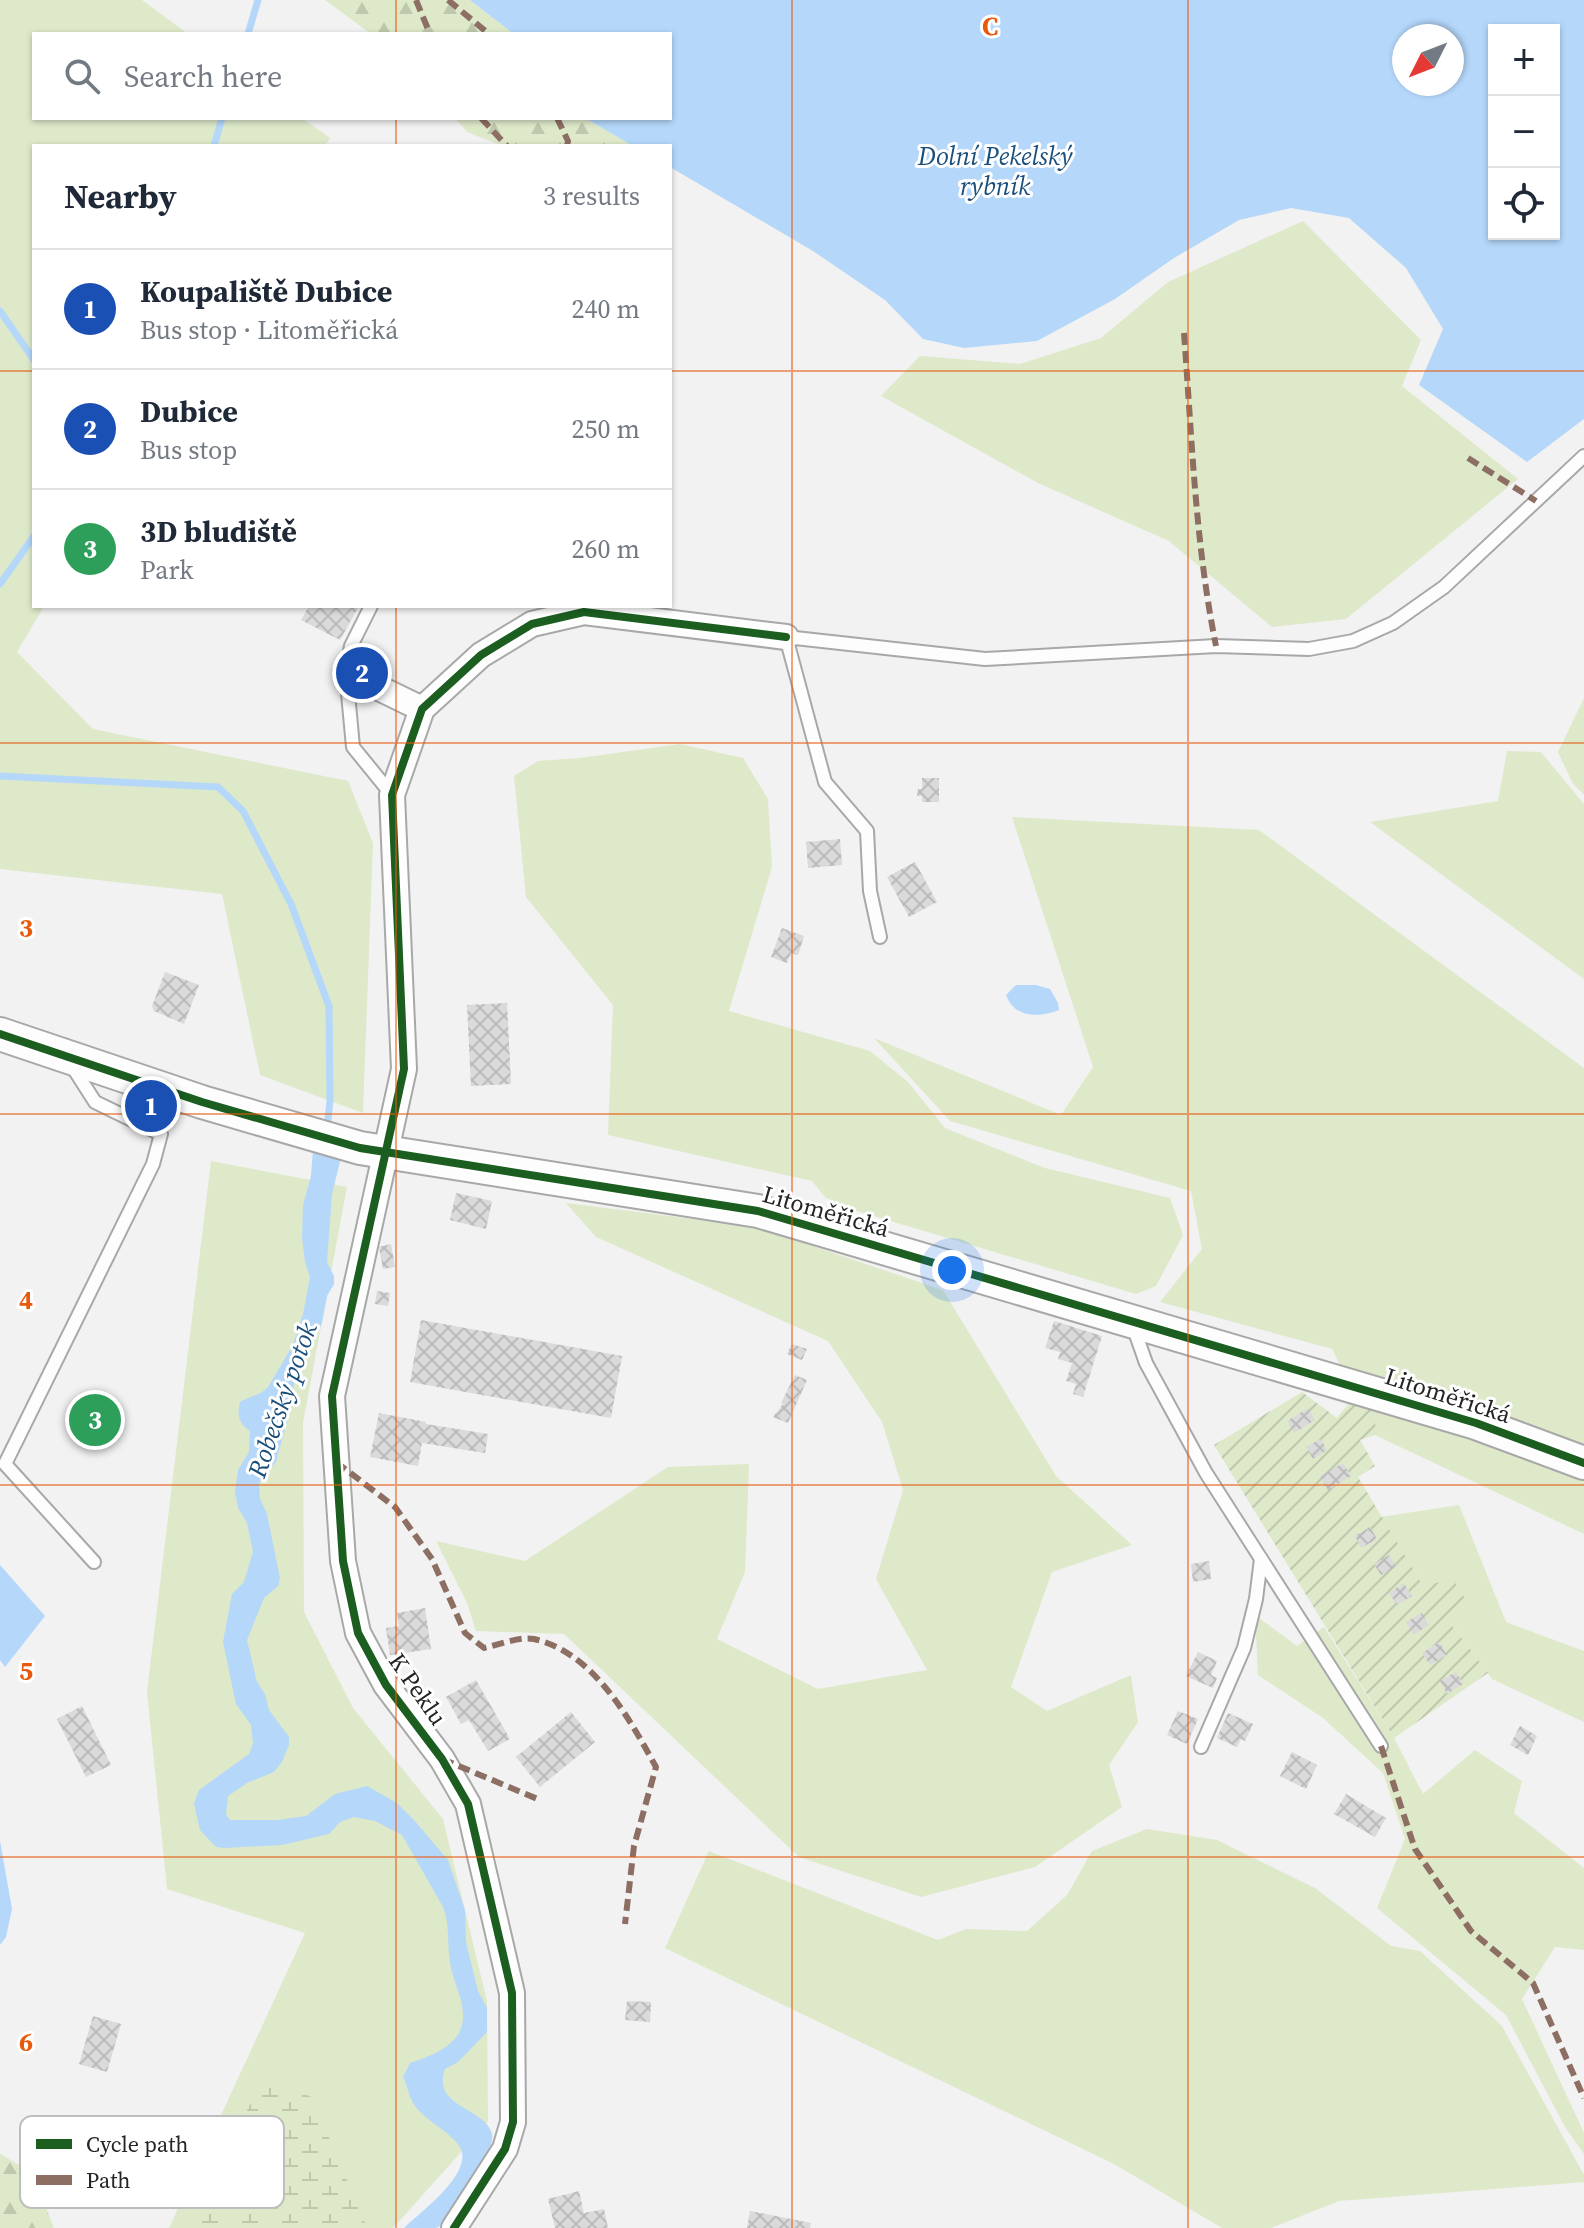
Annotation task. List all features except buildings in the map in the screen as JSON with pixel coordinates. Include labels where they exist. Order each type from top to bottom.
[{"type":"street","points":[[392,795],[422,709],[481,655],[534,615],[584,612],[786,637]]},
{"type":"street","points":[[346,672],[422,709]]},
{"type":"street","name":"K Peklu","points":[[392,795],[404,1069],[372,1150],[332,1396],[343,1561],[358,1633],[386,1685],[442,1759],[468,1804],[512,1993],[513,2122],[505,2149],[454,2228]]},
{"type":"street","name":"Litoměřická","points":[[0,1034],[290,1129],[372,1150],[758,1211],[1476,1423],[1584,1463]]},
{"type":"lane","points":[[880,937],[870,891],[867,831],[825,782],[786,637],[985,659],[1216,646],[1309,649],[1353,641],[1393,623],[1444,587],[1584,456]]},
{"type":"lane","points":[[370,608],[351,646],[346,672],[353,747],[392,795]]},
{"type":"lane","points":[[66,1056],[95,1102],[161,1134],[153,1164],[5,1464],[94,1562]]},
{"type":"lane","points":[[1131,1321],[1146,1363],[1206,1473],[1381,1746]]},
{"type":"lane","points":[[1201,1747],[1244,1648],[1256,1599],[1261,1559]]},
{"type":"green space","points":[[0,0],[142,0],[185,32],[32,32],[32,120],[305,120],[330,138],[326,144],[32,144],[32,608],[43,608],[17,652],[93,729],[348,781],[373,843],[363,1113],[260,1075],[222,894],[0,869]]},
{"type":"green space","points":[[325,0],[470,0],[511,32],[368,32]]},
{"type":"green space","points":[[457,120],[588,120],[630,144],[498,144],[467,132]]},
{"type":"green space","points":[[1303,221],[1421,340],[1402,386],[1518,479],[1346,619],[1272,627],[1169,541],[1038,483],[881,396],[920,356],[1020,364],[1101,338],[1168,282]]},
{"type":"green space","points":[[1584,698],[1584,795],[1573,784],[1558,752]]},
{"type":"green space","points":[[680,744],[743,758],[768,799],[772,867],[729,1011],[870,1051],[908,1082],[945,1128],[1045,1168],[1170,1198],[1183,1235],[1156,1286],[1136,1294],[857,1211],[826,1198],[812,1181],[608,1135],[613,1005],[526,897],[514,776],[538,761]]},
{"type":"green space","points":[[1507,751],[1541,752],[1584,804],[1584,979],[1370,822],[1498,801]]},
{"type":"green space","points":[[1012,817],[1259,830],[1584,1068],[1584,1534],[1375,1435],[1332,1349],[1160,1302],[1202,1249],[1191,1191],[950,1121],[874,1038],[1061,1115],[1093,1067]]},
{"type":"green space","points":[[211,1161],[347,1187],[303,1423],[304,1612],[353,1708],[443,1819],[487,2001],[488,2122],[393,2228],[169,2228],[178,2208],[284,2208],[284,2116],[221,2116],[305,1933],[167,1889],[147,1692]]},
{"type":"green space","points":[[566,1203],[756,1227],[943,1290],[1056,1476],[1132,1545],[1052,1572],[1011,1687],[1047,1711],[1131,1675],[1138,1722],[1109,1765],[1122,1807],[1035,1867],[921,1897],[799,1857],[564,1634],[476,1631],[467,1603],[436,1541],[525,1561],[668,1467],[749,1464],[745,1572],[717,1639],[818,1689],[927,1670],[876,1579],[903,1490],[882,1422],[828,1341],[596,1237]]},
{"type":"green space","points":[[1302,1392],[1337,1418],[1351,1401],[1376,1408],[1375,1435],[1360,1440],[1375,1466],[1358,1477],[1423,1586],[1453,1579],[1470,1607],[1451,1624],[1488,1673],[1394,1738],[1214,1445]]},
{"type":"green space","points":[[1459,1505],[1506,1622],[1584,1651],[1584,1722],[1492,1679],[1423,1586],[1380,1517]]},
{"type":"green space","points":[[1255,1615],[1297,1646],[1324,1627],[1394,1738],[1423,1794],[1475,1750],[1522,1781],[1514,1813],[1584,1868],[1584,1950],[1555,1947],[1522,1999],[1584,2133],[1584,2154],[1565,2127],[1506,2015],[1377,1908],[1405,1839],[1383,1773],[1323,1718],[1258,1675]]},
{"type":"green space","points":[[1147,1829],[1217,1840],[1315,1888],[1391,1946],[1420,1951],[1502,2026],[1584,2175],[1584,2182],[1339,2201],[1271,2228],[1222,2228],[1114,2164],[665,1948],[709,1851],[938,1940],[966,1929],[1027,1931],[1067,1895],[1092,1851]]},
{"type":"green space","points":[[262,2081],[312,2097],[367,2228],[187,2228],[197,2208],[284,2208],[284,2116],[244,2116]]},
{"type":"green space","points":[[0,2154],[20,2166],[20,2208],[46,2208],[54,2228],[0,2228]]},
{"type":"water","name":"Dolní Pekelský rybník","points":[[470,0],[1584,0],[1584,419],[1527,462],[1419,385],[1443,329],[1406,268],[1349,218],[1291,208],[1239,220],[1174,258],[1115,299],[1037,341],[964,348],[923,339],[885,300],[813,251],[672,168],[672,144],[630,144],[588,120],[672,120],[672,32],[511,32]]},
{"type":"water","points":[[1016,985],[1050,989],[1059,1010],[1036,1015],[1021,1012],[1006,995]]},
{"type":"water","points":[[313,1150],[341,1158],[332,1194],[327,1262],[334,1276],[334,1284],[327,1296],[322,1323],[295,1378],[276,1462],[259,1483],[260,1499],[267,1514],[280,1578],[278,1586],[264,1598],[247,1640],[257,1682],[265,1694],[269,1710],[289,1737],[289,1745],[274,1772],[247,1783],[228,1796],[226,1814],[230,1820],[278,1820],[306,1816],[335,1794],[367,1786],[397,1803],[448,1860],[465,1910],[466,1942],[478,1991],[487,2008],[487,2032],[458,2062],[445,2069],[443,2082],[445,2092],[452,2100],[480,2118],[492,2134],[487,2155],[472,2185],[452,2213],[436,2228],[404,2228],[445,2190],[461,2166],[462,2154],[458,2144],[415,2106],[403,2077],[410,2063],[436,2053],[452,2042],[462,2027],[463,2010],[451,1969],[443,1907],[402,1835],[375,1821],[354,1817],[340,1822],[329,1834],[282,1845],[216,1847],[200,1830],[194,1804],[199,1790],[249,1754],[253,1743],[251,1725],[236,1704],[223,1642],[232,1594],[244,1582],[253,1552],[247,1523],[238,1508],[235,1492],[238,1470],[249,1452],[250,1431],[241,1422],[239,1411],[240,1402],[268,1387],[293,1345],[303,1314],[310,1277],[302,1237],[303,1205],[311,1176]]},
{"type":"water","points":[[0,1565],[45,1616],[5,1667],[0,1660]]},
{"type":"water","points":[[0,1841],[12,1909],[6,1937],[0,1945]]},
{"type":"waterway","name":"Robečský potok","points":[[249,32],[258,0]]},
{"type":"waterway","name":"Robečský potok","points":[[215,144],[221,120]]},
{"type":"waterway","points":[[0,311],[32,357]]},
{"type":"waterway","name":"Robečský potok","points":[[0,584],[32,539]]},
{"type":"waterway","name":"Robečský potok","points":[[0,776],[218,787],[243,811],[291,904],[329,1006],[330,1101],[327,1129]]},
{"type":"marked path","points":[[416,0],[429,32]]},
{"type":"marked path","points":[[448,0],[487,32]]},
{"type":"marked path","points":[[483,120],[505,144]]},
{"type":"marked path","points":[[558,120],[567,144]]},
{"type":"marked path","points":[[1184,333],[1199,529],[1216,646]]},
{"type":"marked path","points":[[1468,458],[1536,501]]},
{"type":"marked path","points":[[336,1462],[395,1507],[432,1559],[465,1633],[484,1648],[528,1638],[575,1658],[607,1690],[634,1728],[656,1767],[634,1846],[625,1924]]},
{"type":"marked path","points":[[1381,1746],[1415,1849],[1471,1931],[1533,1983],[1584,2098]]},
{"type":"marked path","points":[[442,1759],[540,1800]]},
{"type":"cycle path","points":[[454,2228],[505,2149],[513,2122],[512,1993],[468,1804],[442,1759],[386,1685],[358,1633],[343,1561],[332,1396],[404,1069],[392,795],[422,709],[481,655],[532,624],[584,612],[786,637]]},
{"type":"cycle path","points":[[0,1034],[202,1102],[360,1148],[758,1211],[1476,1423],[1584,1463]]},
{"type":"place","name":"Dubice","points":[[362,673]]},
{"type":"place","name":"Koupaliště Dubice","points":[[151,1106]]},
{"type":"place","name":"3D bludiště","points":[[95,1420]]}]
